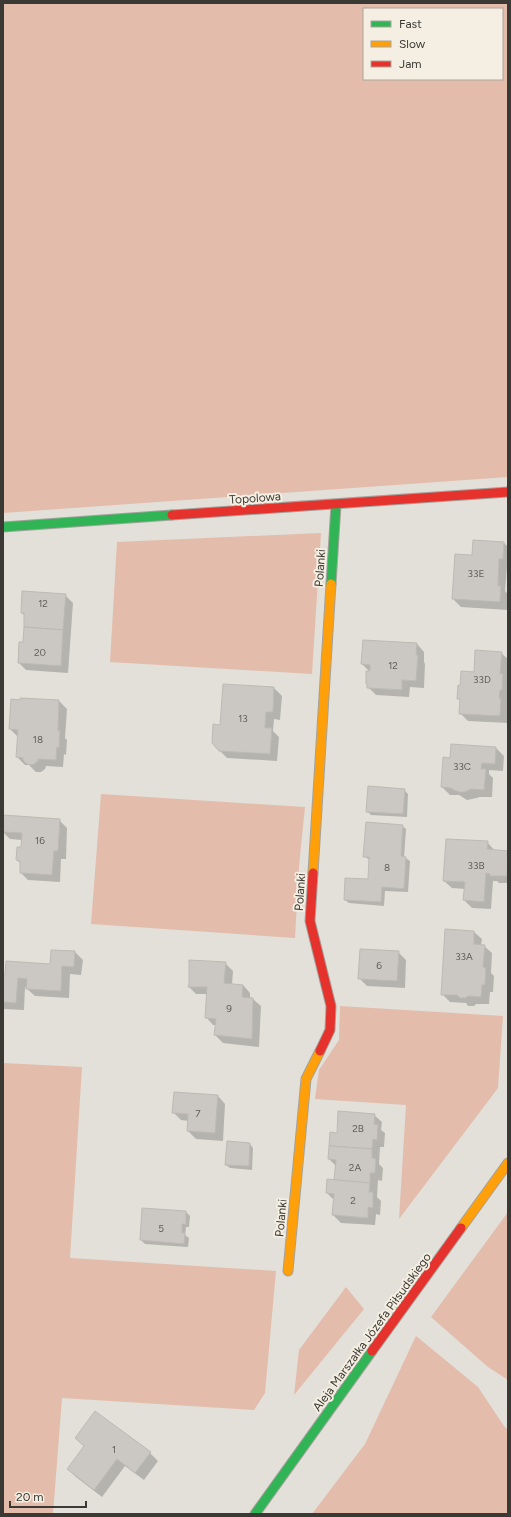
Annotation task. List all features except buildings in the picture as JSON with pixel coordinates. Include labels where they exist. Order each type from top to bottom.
[{"type":"street","name":"Topolowa","points":[[3,528],[508,492]]},
{"type":"street","name":"Polanki","points":[[288,1272],[306,1079],[330,1030],[332,1006],[310,921],[336,505]]},
{"type":"street","name":"Aleja Marszałka Józefa Piłsudskiego","points":[[255,1514],[508,1163]]},
{"type":"shaded area","points":[[3,3],[508,3],[508,477],[3,513]]},
{"type":"shaded area","points":[[321,533],[312,674],[110,662],[117,542]]},
{"type":"shaded area","points":[[101,794],[305,807],[299,866],[295,938],[91,924]]},
{"type":"shaded area","points":[[340,1006],[503,1016],[498,1088],[399,1219],[406,1105],[315,1099],[319,1070],[339,1040]]},
{"type":"shaded area","points":[[3,1063],[82,1067],[70,1258],[276,1271],[265,1393],[254,1410],[62,1398],[53,1514],[3,1514]]},
{"type":"shaded area","points":[[508,1212],[508,1380],[488,1367],[431,1317]]},
{"type":"shaded area","points":[[346,1287],[364,1309],[294,1395],[299,1350]]},
{"type":"shaded area","points":[[416,1336],[478,1387],[508,1430],[508,1514],[312,1514],[365,1444]]},
{"type":"traffic: fast","points":[[331,584],[336,505]]},
{"type":"traffic: fast","points":[[3,527],[172,515]]},
{"type":"traffic: fast","points":[[255,1514],[372,1351]]},
{"type":"traffic: slow","points":[[313,873],[331,584]]},
{"type":"traffic: slow","points":[[288,1271],[306,1079],[320,1051]]},
{"type":"traffic: slow","points":[[461,1228],[508,1163]]},
{"type":"traffic: jam","points":[[172,515],[508,492]]},
{"type":"traffic: jam","points":[[313,873],[310,921],[331,1006],[330,1030],[320,1051]]},
{"type":"traffic: jam","points":[[372,1351],[461,1228]]}]
